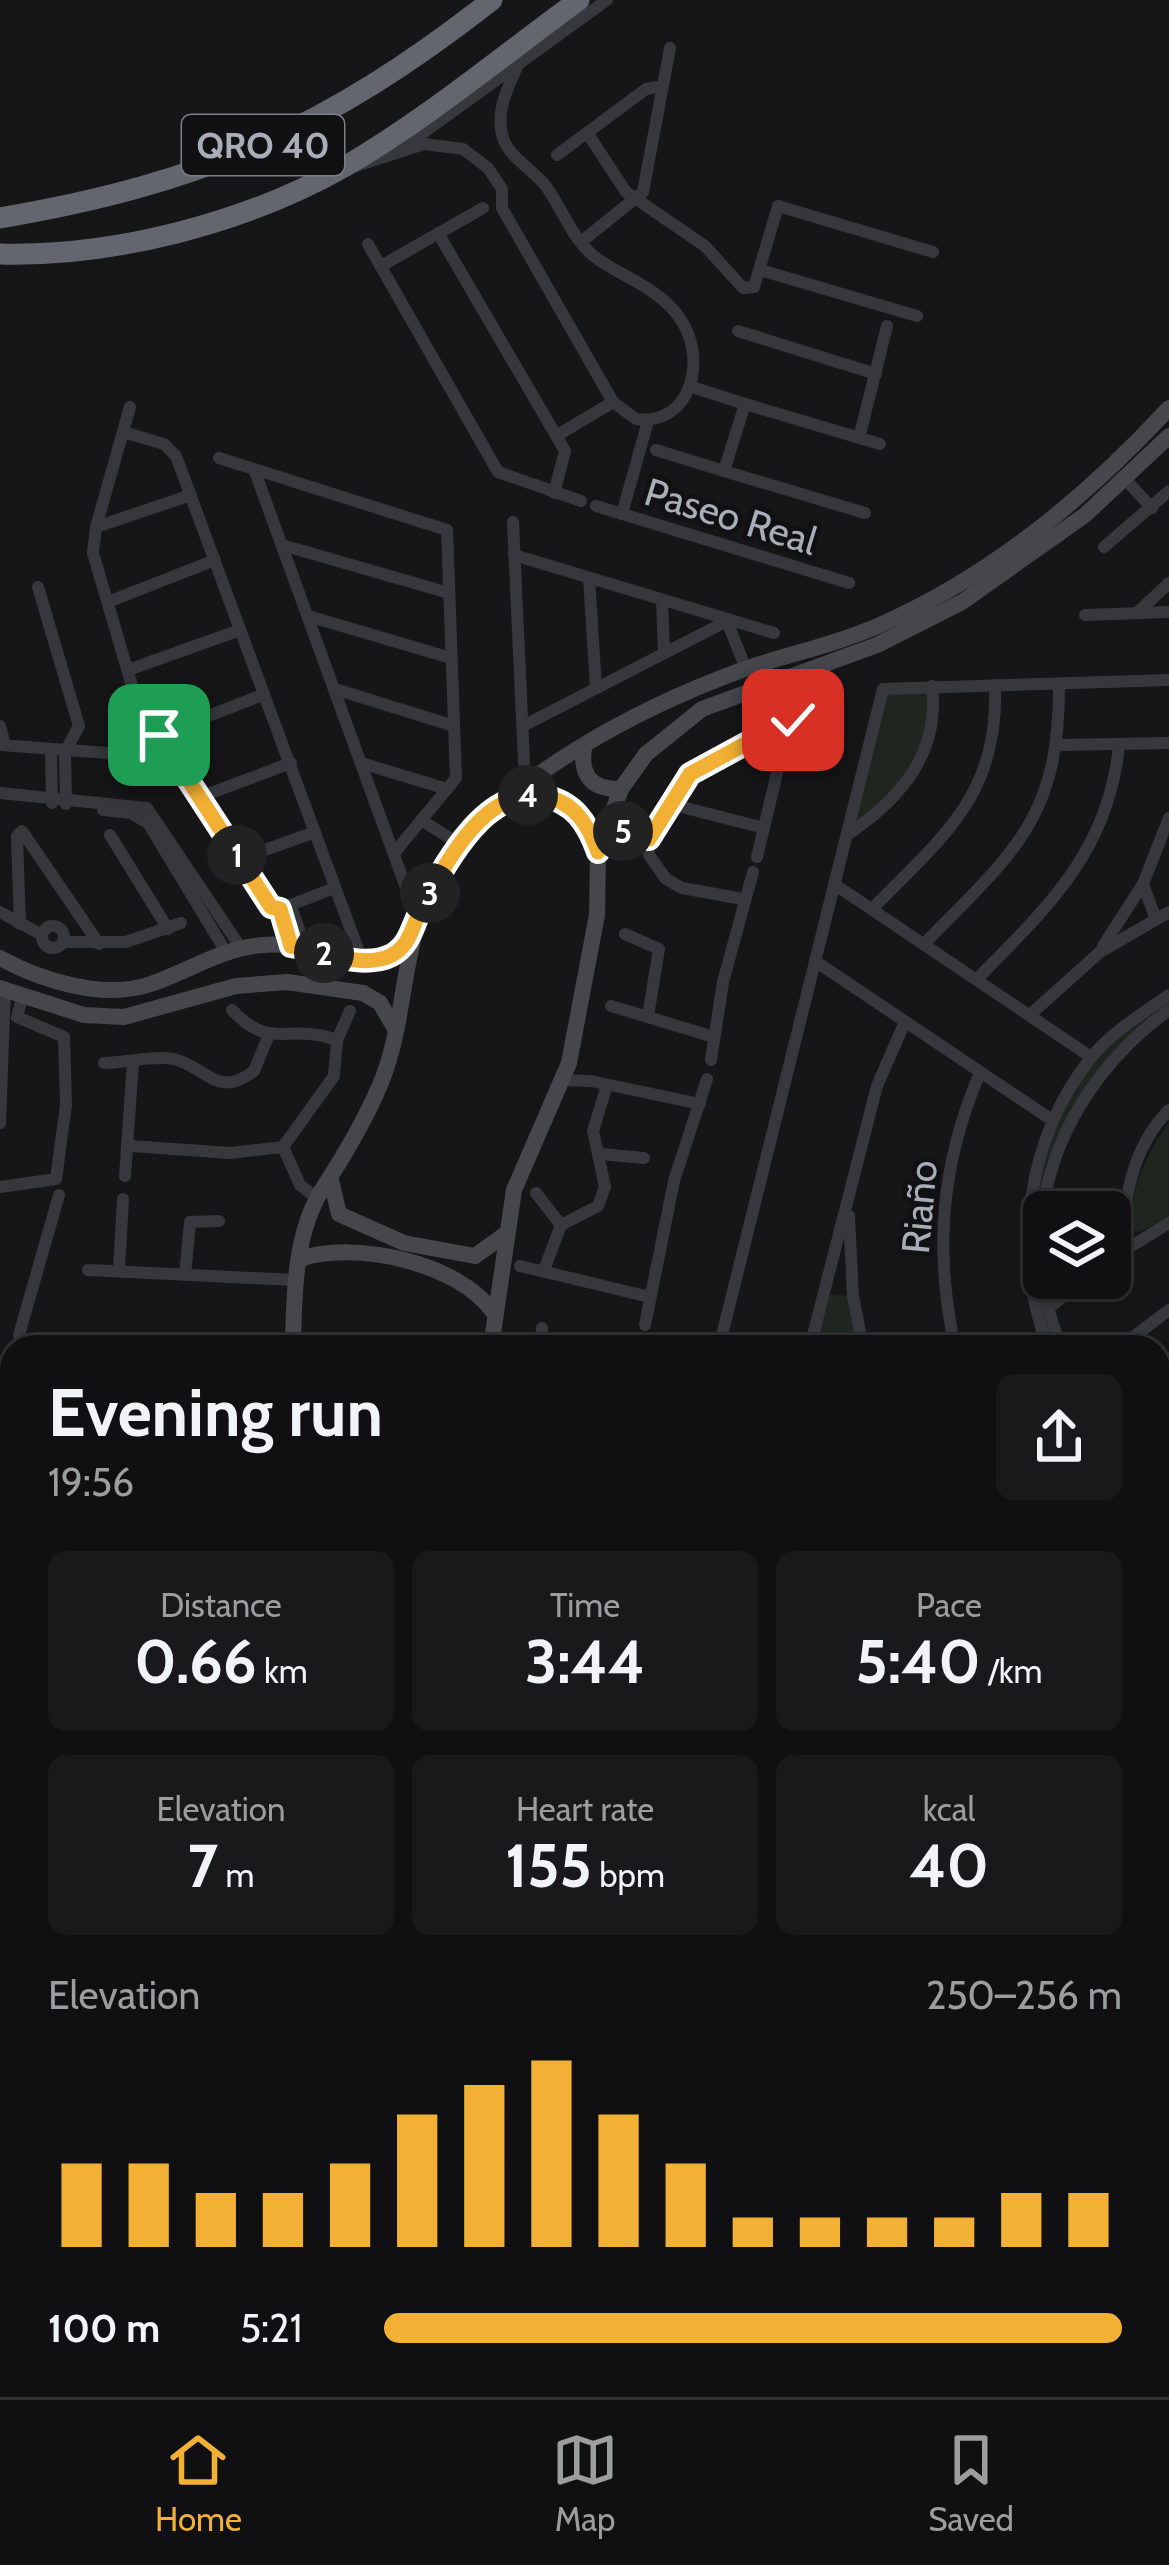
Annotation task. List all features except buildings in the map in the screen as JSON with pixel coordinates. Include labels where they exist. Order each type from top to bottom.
[{"type":"highway","name":"QRO 40","points":[[0,218],[92,202],[178,178],[269,142],[335,111],[492,0]]},
{"type":"highway","name":"QRO 40","points":[[8,256],[112,245],[182,229],[344,167],[457,93],[579,0]]},
{"type":"street","points":[[394,154],[607,0]]},
{"type":"street","points":[[580,242],[636,201],[645,187],[670,48]]},
{"type":"street","points":[[518,67],[500,113],[503,142],[544,184],[596,259],[669,304],[683,322],[694,361],[692,387],[682,402],[648,421],[622,514]]},
{"type":"street","points":[[557,155],[646,89],[663,86]]},
{"type":"street","points":[[588,134],[636,201],[705,246],[743,288],[754,287],[783,191]]},
{"type":"street","points":[[479,157],[503,142]]},
{"type":"street","points":[[344,167],[424,144],[446,144],[479,157],[502,189],[502,208],[613,402],[622,413],[648,421]]},
{"type":"street","points":[[502,189],[529,173]]},
{"type":"street","points":[[778,206],[933,252]]},
{"type":"street","points":[[381,266],[483,208]]},
{"type":"street","points":[[438,233],[565,455],[554,493]]},
{"type":"street","points":[[368,244],[498,472],[581,501]]},
{"type":"street","points":[[760,270],[917,316]]},
{"type":"street","points":[[859,438],[887,326]]},
{"type":"street","points":[[738,332],[876,374]]},
{"type":"street","points":[[692,387],[880,444]]},
{"type":"street","points":[[556,436],[613,402]]},
{"type":"street","points":[[724,471],[745,404]]},
{"type":"street","points":[[130,407],[96,527],[94,553],[137,703],[271,907],[285,908],[332,889]]},
{"type":"street","points":[[492,1335],[514,1190],[565,1072],[597,915],[598,852],[621,789],[646,754],[702,709],[882,624],[1029,536],[1116,465],[1169,408]]},
{"type":"street","points":[[123,432],[172,448],[260,696],[291,764],[332,889],[362,960]]},
{"type":"street","points":[[293,1335],[294,1280],[300,1259],[324,1189],[382,1082],[411,937],[442,871],[461,845],[505,800],[584,748],[746,669],[798,665],[878,645],[1000,577],[1126,479],[1169,436]]},
{"type":"street","points":[[656,450],[865,513]]},
{"type":"street","points":[[219,458],[447,530],[456,778],[395,852]]},
{"type":"street","points":[[254,469],[409,896]]},
{"type":"street","points":[[1126,479],[1152,508]]},
{"type":"street","points":[[1104,548],[1169,490]]},
{"type":"street","points":[[96,527],[191,495]]},
{"type":"street","name":"Paseo Real","points":[[596,506],[849,583]]},
{"type":"street","points":[[513,522],[524,762]]},
{"type":"street","points":[[281,544],[448,593]]},
{"type":"street","points":[[514,555],[773,634]]},
{"type":"street","points":[[108,602],[215,560]]},
{"type":"street","points":[[589,578],[596,688]]},
{"type":"street","points":[[1136,614],[1169,583]]},
{"type":"street","points":[[38,587],[80,726],[58,751],[59,801]]},
{"type":"street","points":[[662,600],[664,653]]},
{"type":"street","points":[[1085,615],[1169,612]]},
{"type":"street","points":[[308,616],[451,658]]},
{"type":"street","points":[[523,726],[727,621]]},
{"type":"street","points":[[727,621],[746,669]]},
{"type":"street","points":[[128,670],[240,630]]},
{"type":"street","points":[[722,1335],[884,689],[1169,680]]},
{"type":"street","points":[[926,942],[1007,861],[1034,818],[1059,745],[1059,684]]},
{"type":"street","points":[[874,907],[974,798],[989,764],[994,685]]},
{"type":"street","points":[[849,834],[910,778],[931,741],[932,686]]},
{"type":"street","points":[[335,689],[454,726]]},
{"type":"street","points":[[711,1060],[743,899],[796,693]]},
{"type":"street","points":[[159,735],[260,696]]},
{"type":"street","points":[[0,726],[2,745],[108,753]]},
{"type":"street","points":[[743,899],[682,888],[666,879],[649,855],[651,832],[674,805],[690,774],[705,763],[788,730]]},
{"type":"street","points":[[1059,745],[1169,743]]},
{"type":"street","points":[[978,978],[1046,909],[1102,826],[1115,782],[1119,745]]},
{"type":"street","points":[[584,748],[581,765],[588,781],[603,790],[621,789]]},
{"type":"street","points":[[361,763],[446,789]]},
{"type":"street","points":[[200,797],[291,764]]},
{"type":"street","points":[[505,800],[529,794],[553,798],[574,809],[590,828],[598,852]]},
{"type":"street","points":[[0,797],[147,808],[234,950]]},
{"type":"street","points":[[674,805],[764,828]]},
{"type":"street","points":[[1100,952],[1143,884],[1166,838],[1169,818]]},
{"type":"street","points":[[608,819],[651,832]]},
{"type":"street","points":[[421,820],[461,845]]},
{"type":"street","points":[[20,924],[17,836],[25,831],[99,944]]},
{"type":"street","points":[[240,859],[315,832]]},
{"type":"street","points":[[0,911],[52,942],[99,944],[175,926],[110,835]]},
{"type":"street","points":[[834,884],[1091,1057]]},
{"type":"street","points":[[1032,1013],[1100,952],[1162,914],[1143,884]]},
{"type":"street","points":[[285,908],[297,965],[287,982]]},
{"type":"street","points":[[625,934],[659,949],[648,1016]]},
{"type":"street","points":[[0,958],[88,988],[122,989],[148,985],[234,950],[295,947],[362,960],[396,953],[411,937]]},
{"type":"street","points":[[44,976],[52,942]]},
{"type":"street","points":[[321,987],[317,963],[327,953]]},
{"type":"street","points":[[814,961],[1052,1120]]},
{"type":"street","points":[[9,992],[84,1015],[124,1017],[236,986],[287,982],[372,997],[394,1027]]},
{"type":"street","points":[[0,1123],[0,1015],[9,992]]},
{"type":"street","points":[[9,992],[16,1017]]},
{"type":"street","points":[[1045,1335],[1028,1261],[1029,1216],[1052,1120],[1091,1057],[1169,995]]},
{"type":"street","points":[[611,1006],[714,1037]]},
{"type":"street","points":[[232,1010],[254,1033],[268,1037],[287,1030],[337,1040]]},
{"type":"street","points":[[1058,1335],[1040,1259],[1041,1216],[1054,1155],[1103,1067],[1169,1010]]},
{"type":"street","points":[[131,1146],[230,1153],[283,1147],[334,1076],[337,1040],[350,1011]]},
{"type":"street","points":[[0,1015],[64,1037],[66,1105],[56,1179],[0,1187]]},
{"type":"street","points":[[813,1335],[877,1086],[904,1024]]},
{"type":"street","points":[[104,1063],[178,1060],[209,1081],[230,1084],[254,1071],[268,1037]]},
{"type":"street","points":[[125,1176],[131,1146],[133,1063]]},
{"type":"street","points":[[565,1072],[700,1104]]},
{"type":"street","name":"Riaño","points":[[953,1335],[940,1230],[958,1124],[979,1075]]},
{"type":"street","points":[[645,1325],[674,1181],[707,1079]]},
{"type":"street","points":[[544,1270],[561,1225],[598,1206],[605,1187],[592,1131],[608,1084]]},
{"type":"street","points":[[1127,1191],[1169,1110]]},
{"type":"street","points":[[283,1147],[299,1172],[324,1189],[339,1214],[404,1243],[475,1256],[507,1233]]},
{"type":"street","points":[[601,1154],[644,1158]]},
{"type":"street","points":[[536,1193],[561,1225]]},
{"type":"street","points":[[22,1335],[59,1195]]},
{"type":"street","points":[[119,1269],[123,1199]]},
{"type":"street","points":[[848,1202],[853,1296],[861,1335]]},
{"type":"street","points":[[185,1275],[190,1222],[219,1221]]},
{"type":"street","points":[[1131,1244],[1169,1223]]},
{"type":"street","points":[[300,1259],[322,1251],[399,1260],[473,1290],[493,1312]]},
{"type":"street","points":[[520,1266],[650,1298]]},
{"type":"street","points":[[88,1270],[294,1280]]},
{"type":"street","points":[[825,1294],[853,1296]]},
{"type":"street","points":[[1050,1306],[1059,1299]]},
{"type":"street","points":[[1136,1335],[1169,1310]]},
{"type":"street","points":[[542,1328],[542,1335]]},
{"type":"shaded area","points":[[932,686],[933,710],[922,752],[898,787],[849,834],[881,695]]},
{"type":"shaded area","points":[[1169,995],[1169,1010],[1103,1067],[1054,1155],[1049,1191],[1034,1191],[1052,1124],[1098,1050]]},
{"type":"shaded area","points":[[1169,1122],[1169,1219],[1137,1232],[1131,1229],[1131,1213],[1147,1160]]},
{"type":"shaded area","points":[[825,1294],[853,1296],[861,1335],[813,1335]]},
{"type":"shaded area","points":[[1036,1299],[1050,1299],[1059,1335],[1045,1335]]},
{"type":"route","points":[[159,735],[271,907],[280,909],[291,946],[362,960],[396,953],[411,937],[442,871],[475,827],[505,800],[529,794],[553,798],[574,809],[590,828],[598,852],[606,826],[649,839],[690,774],[747,743],[788,730],[793,720]]}]
